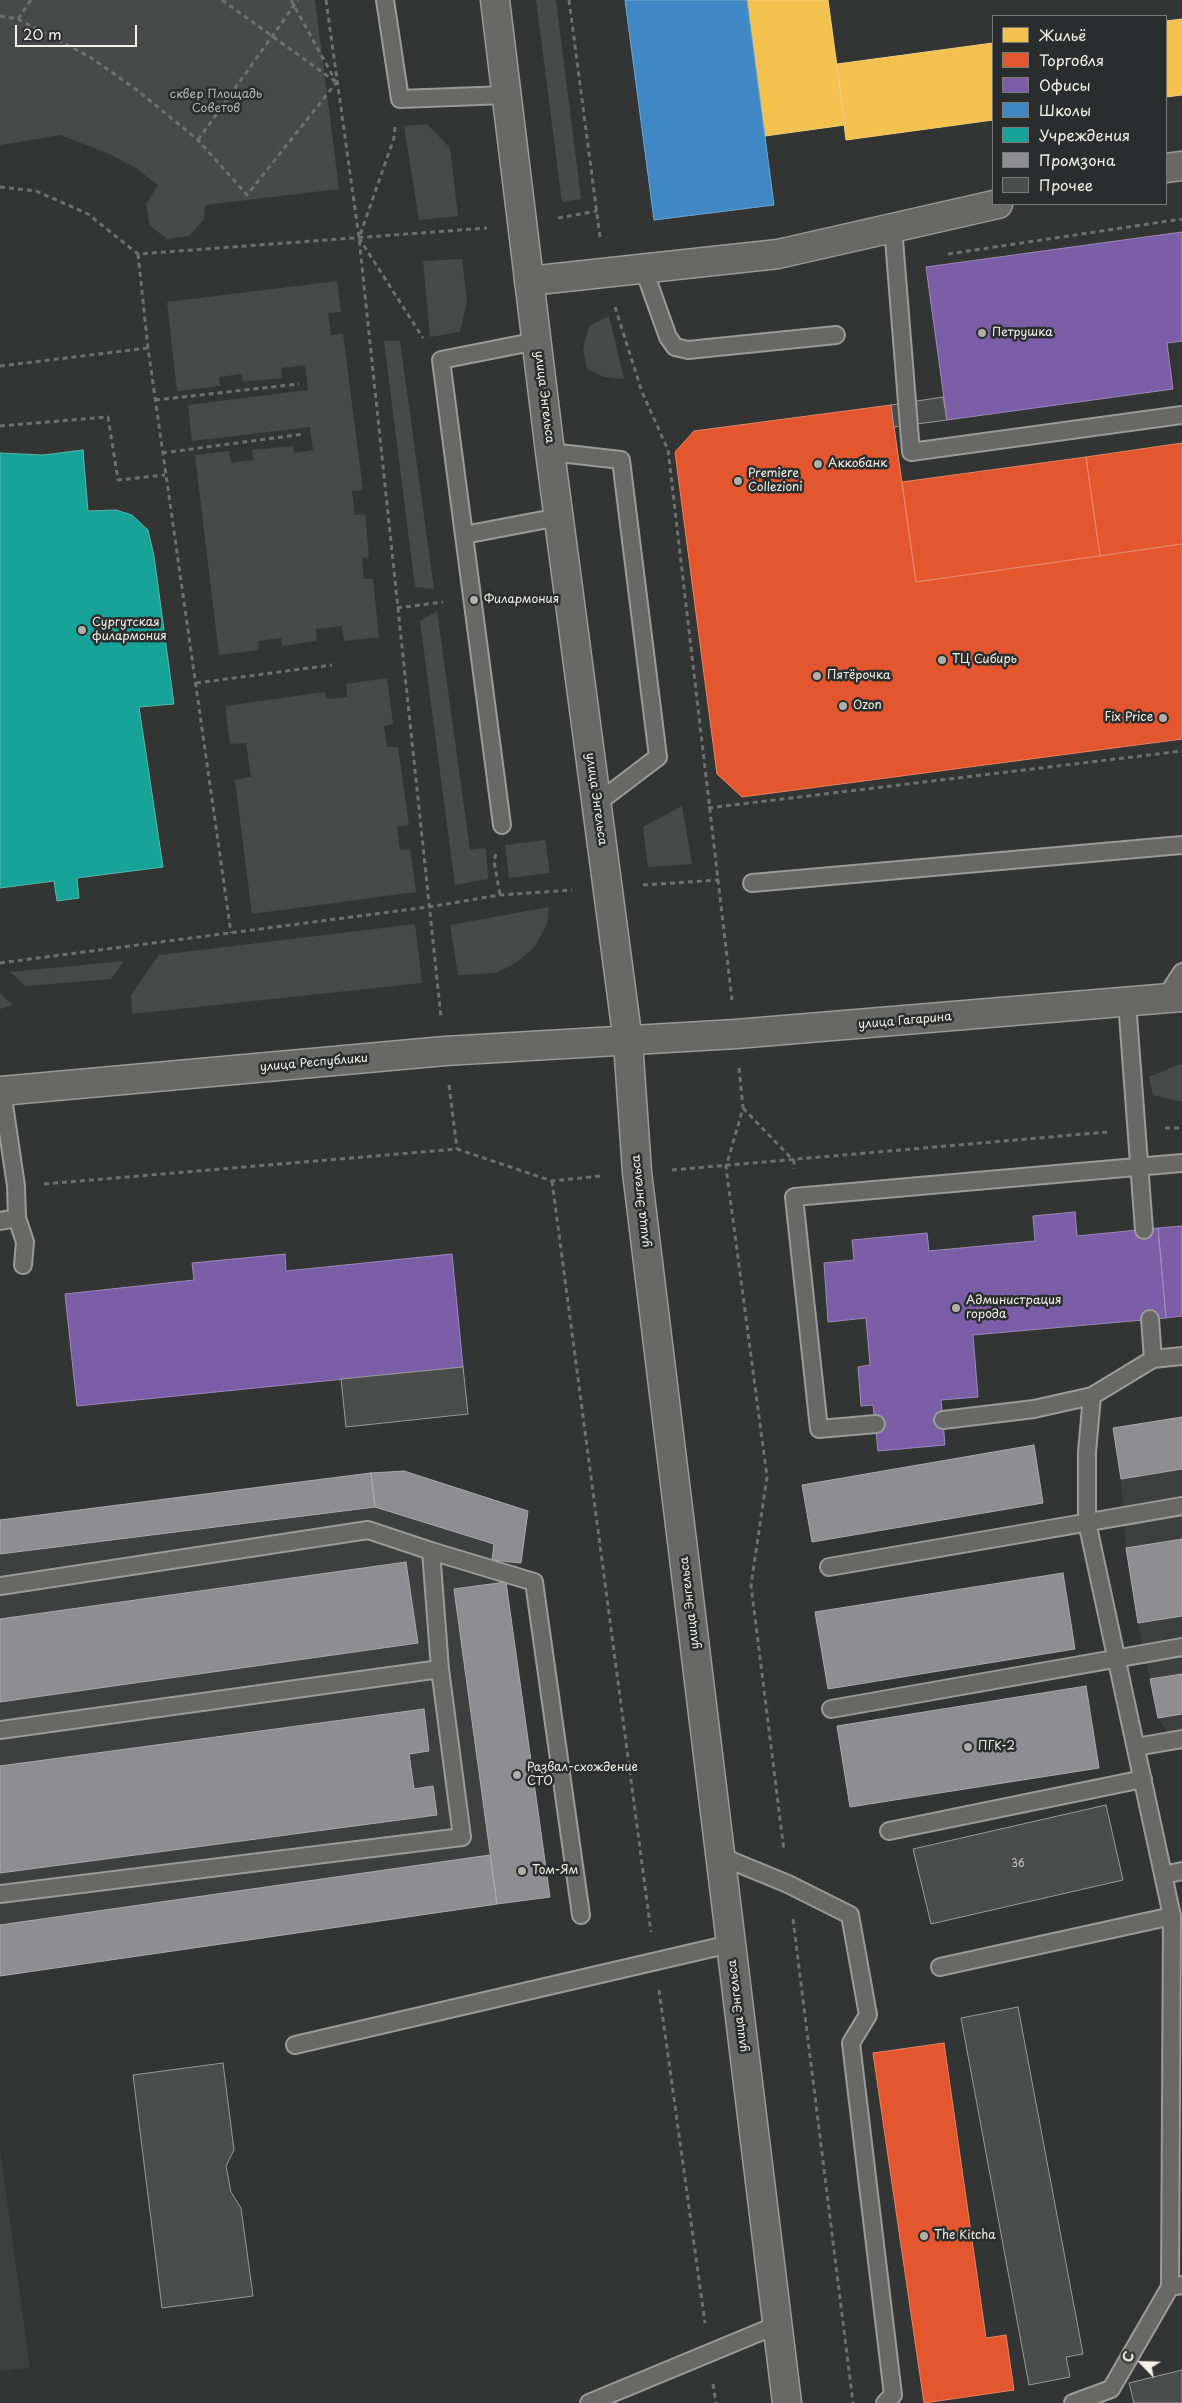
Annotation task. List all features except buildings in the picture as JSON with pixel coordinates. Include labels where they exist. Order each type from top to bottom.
[{"type":"main road","name":"улица Энгельса","points":[[495,0],[550,452],[628,1042],[637,1172],[787,2403]]},
{"type":"main road","points":[[1167,168],[1182,166]]},
{"type":"main road","points":[[529,281],[778,254],[993,205]]},
{"type":"main road","name":"улица Гагарина","points":[[628,1042],[1174,998]]},
{"type":"main road","name":"улица Республики","points":[[1,1091],[445,1051],[628,1042]]},
{"type":"lane","points":[[385,0],[400,99],[506,95]]},
{"type":"lane","points":[[893,227],[894,262],[911,452],[1182,415]]},
{"type":"lane","points":[[644,270],[668,337],[675,346],[688,350],[836,335]]},
{"type":"lane","points":[[502,825],[441,360],[537,341]]},
{"type":"lane","points":[[550,452],[621,460],[658,757],[596,804]]},
{"type":"lane","points":[[464,535],[560,517]]},
{"type":"lane","points":[[752,883],[1182,845]]},
{"type":"lane","points":[[1174,998],[1182,972]]},
{"type":"lane","points":[[1127,1002],[1144,1230]]},
{"type":"lane","points":[[1,1091],[16,1186],[17,1218],[25,1242],[23,1265]]},
{"type":"lane","points":[[876,1424],[819,1428],[794,1197],[1139,1165],[1182,1163]]},
{"type":"lane","points":[[0,1221],[17,1218]]},
{"type":"lane","points":[[1150,1319],[1153,1359]]},
{"type":"lane","points":[[943,1420],[1034,1409],[1092,1396],[1153,1359],[1182,1356]]},
{"type":"lane","points":[[1074,2403],[1111,2389],[1176,2286],[1172,1916],[1087,1522],[1087,1452],[1092,1396]]},
{"type":"lane","points":[[829,1567],[1182,1506]]},
{"type":"lane","points":[[0,1586],[368,1530],[534,1582],[581,1915]]},
{"type":"lane","points":[[0,1894],[462,1837],[440,1670],[431,1551]]},
{"type":"lane","points":[[831,1709],[1182,1647]]},
{"type":"lane","points":[[0,1730],[440,1670]]},
{"type":"lane","points":[[1136,1747],[1182,1739]]},
{"type":"lane","points":[[889,1831],[1143,1779]]},
{"type":"lane","points":[[720,1856],[788,1884],[850,1916],[868,2015],[851,2043],[893,2395],[884,2403]]},
{"type":"lane","points":[[1164,1875],[1182,1872]]},
{"type":"lane","points":[[940,1967],[1172,1916]]},
{"type":"lane","points":[[294,2045],[655,1963],[730,1944]]},
{"type":"lane","points":[[593,2402],[777,2325]]},
{"type":"path","points":[[18,19],[31,0]]},
{"type":"path","points":[[222,0],[336,82]]},
{"type":"path","points":[[292,0],[336,82]]},
{"type":"path","points":[[198,140],[298,0]]},
{"type":"path","points":[[326,0],[358,238],[428,907],[457,1149]]},
{"type":"path","points":[[569,0],[605,274],[642,392],[668,450],[743,1108],[726,1167],[767,1477],[751,1585],[853,2403]]},
{"type":"path","points":[[0,16],[18,19],[90,58],[137,90],[198,140],[247,196],[336,82]]},
{"type":"path","points":[[358,238],[394,138],[400,99]]},
{"type":"path","points":[[0,187],[36,191],[88,214],[138,254],[522,225]]},
{"type":"path","points":[[894,262],[1182,219]]},
{"type":"path","points":[[358,238],[414,328],[441,360]]},
{"type":"path","points":[[138,254],[162,454],[231,933]]},
{"type":"path","points":[[0,366],[148,348]]},
{"type":"path","points":[[155,400],[299,384]]},
{"type":"path","points":[[0,426],[108,417],[118,480],[165,475]]},
{"type":"path","points":[[162,454],[304,434]]},
{"type":"path","points":[[397,608],[472,598]]},
{"type":"path","points":[[196,683],[332,666]]},
{"type":"path","points":[[708,808],[1182,751]]},
{"type":"path","points":[[500,895],[494,860],[502,825]]},
{"type":"path","points":[[0,962],[428,907],[500,895],[718,879],[752,883]]},
{"type":"path","points":[[743,1108],[794,1161],[794,1197]]},
{"type":"path","points":[[16,1186],[457,1149],[552,1182],[637,1172],[726,1167],[1136,1129],[1182,1128]]},
{"type":"path","points":[[552,1182],[655,1963],[716,2403]]},
{"type":"shaded area","points":[[1182,1417],[1182,1752],[1158,1718],[1138,1623],[1126,1548],[1121,1479],[1113,1428]]},
{"type":"shaded area","points":[[404,1471],[528,1511],[521,1563],[506,1582],[550,1897],[0,1976],[0,1520],[371,1473]]},
{"type":"shaded area","points":[[0,2149],[30,2368],[0,2371]]},
{"type":"green space","name":"сквер Площадь Советов","points":[[0,0],[315,0],[339,189],[205,205],[204,219],[189,236],[167,239],[150,226],[146,204],[158,185],[136,168],[107,153],[60,135],[0,145]]},
{"type":"green space","points":[[536,0],[556,0],[581,199],[562,202]]},
{"type":"green space","points":[[427,124],[450,148],[458,216],[419,220],[404,126]]},
{"type":"green space","points":[[462,259],[467,301],[460,332],[430,337],[423,261]]},
{"type":"green space","points":[[337,281],[341,312],[328,313],[331,335],[343,334],[363,490],[352,491],[355,515],[365,514],[369,557],[362,558],[364,579],[373,579],[379,637],[344,641],[342,626],[316,629],[317,641],[282,646],[281,638],[258,641],[259,650],[219,655],[195,455],[229,451],[231,463],[253,460],[252,450],[293,446],[294,453],[313,450],[310,427],[192,441],[188,405],[308,390],[305,365],[281,368],[282,378],[243,382],[242,374],[219,377],[220,386],[177,391],[167,302]]},
{"type":"green space","points":[[609,316],[624,379],[604,377],[587,369],[583,349],[589,326]]},
{"type":"green space","points":[[384,341],[400,341],[434,589],[415,587]]},
{"type":"green space","points":[[437,611],[470,850],[486,848],[488,879],[455,885],[420,621]]},
{"type":"green space","points":[[387,678],[393,724],[384,726],[387,747],[398,747],[409,825],[397,827],[400,850],[410,849],[416,892],[252,914],[235,780],[251,777],[246,743],[230,744],[225,706],[325,692],[326,699],[347,697],[346,684]]},
{"type":"green space","points":[[682,806],[692,864],[648,867],[643,827]]},
{"type":"green space","points":[[545,840],[550,873],[509,878],[505,845]]},
{"type":"green space","points":[[549,907],[547,924],[535,946],[517,962],[496,973],[458,975],[450,925]]},
{"type":"green space","points":[[415,924],[422,983],[132,1014],[131,995],[159,955]]},
{"type":"green space","points":[[124,961],[111,979],[26,986],[10,972]]},
{"type":"green space","points":[[0,993],[13,1005],[0,1009]]},
{"type":"green space","points":[[1180,1064],[1182,1065],[1182,1102],[1153,1095],[1149,1077]]},
{"type":"place","name":"Петрушка","points":[[982,333]]},
{"type":"place","name":"Аккобанк","points":[[818,464]]},
{"type":"place","name":"Premiere Collezioni","points":[[738,481]]},
{"type":"place","name":"Филармония","points":[[474,600]]},
{"type":"place","name":"Сургутская филармония","points":[[82,630]]},
{"type":"place","name":"ТЦ Сибирь","points":[[942,660]]},
{"type":"place","name":"Пятёрочка","points":[[817,676]]},
{"type":"place","name":"Ozon","points":[[843,706]]},
{"type":"place","name":"Fix Price","points":[[1163,718]]},
{"type":"place","name":"Администрация города","points":[[956,1308]]},
{"type":"place","name":"ПГК-2","points":[[968,1747]]},
{"type":"place","name":"Развал-схождение СТО","points":[[517,1775]]},
{"type":"place","name":"Том-Ям","points":[[522,1871]]},
{"type":"place","name":"The Kitcha","points":[[924,2236]]}]
